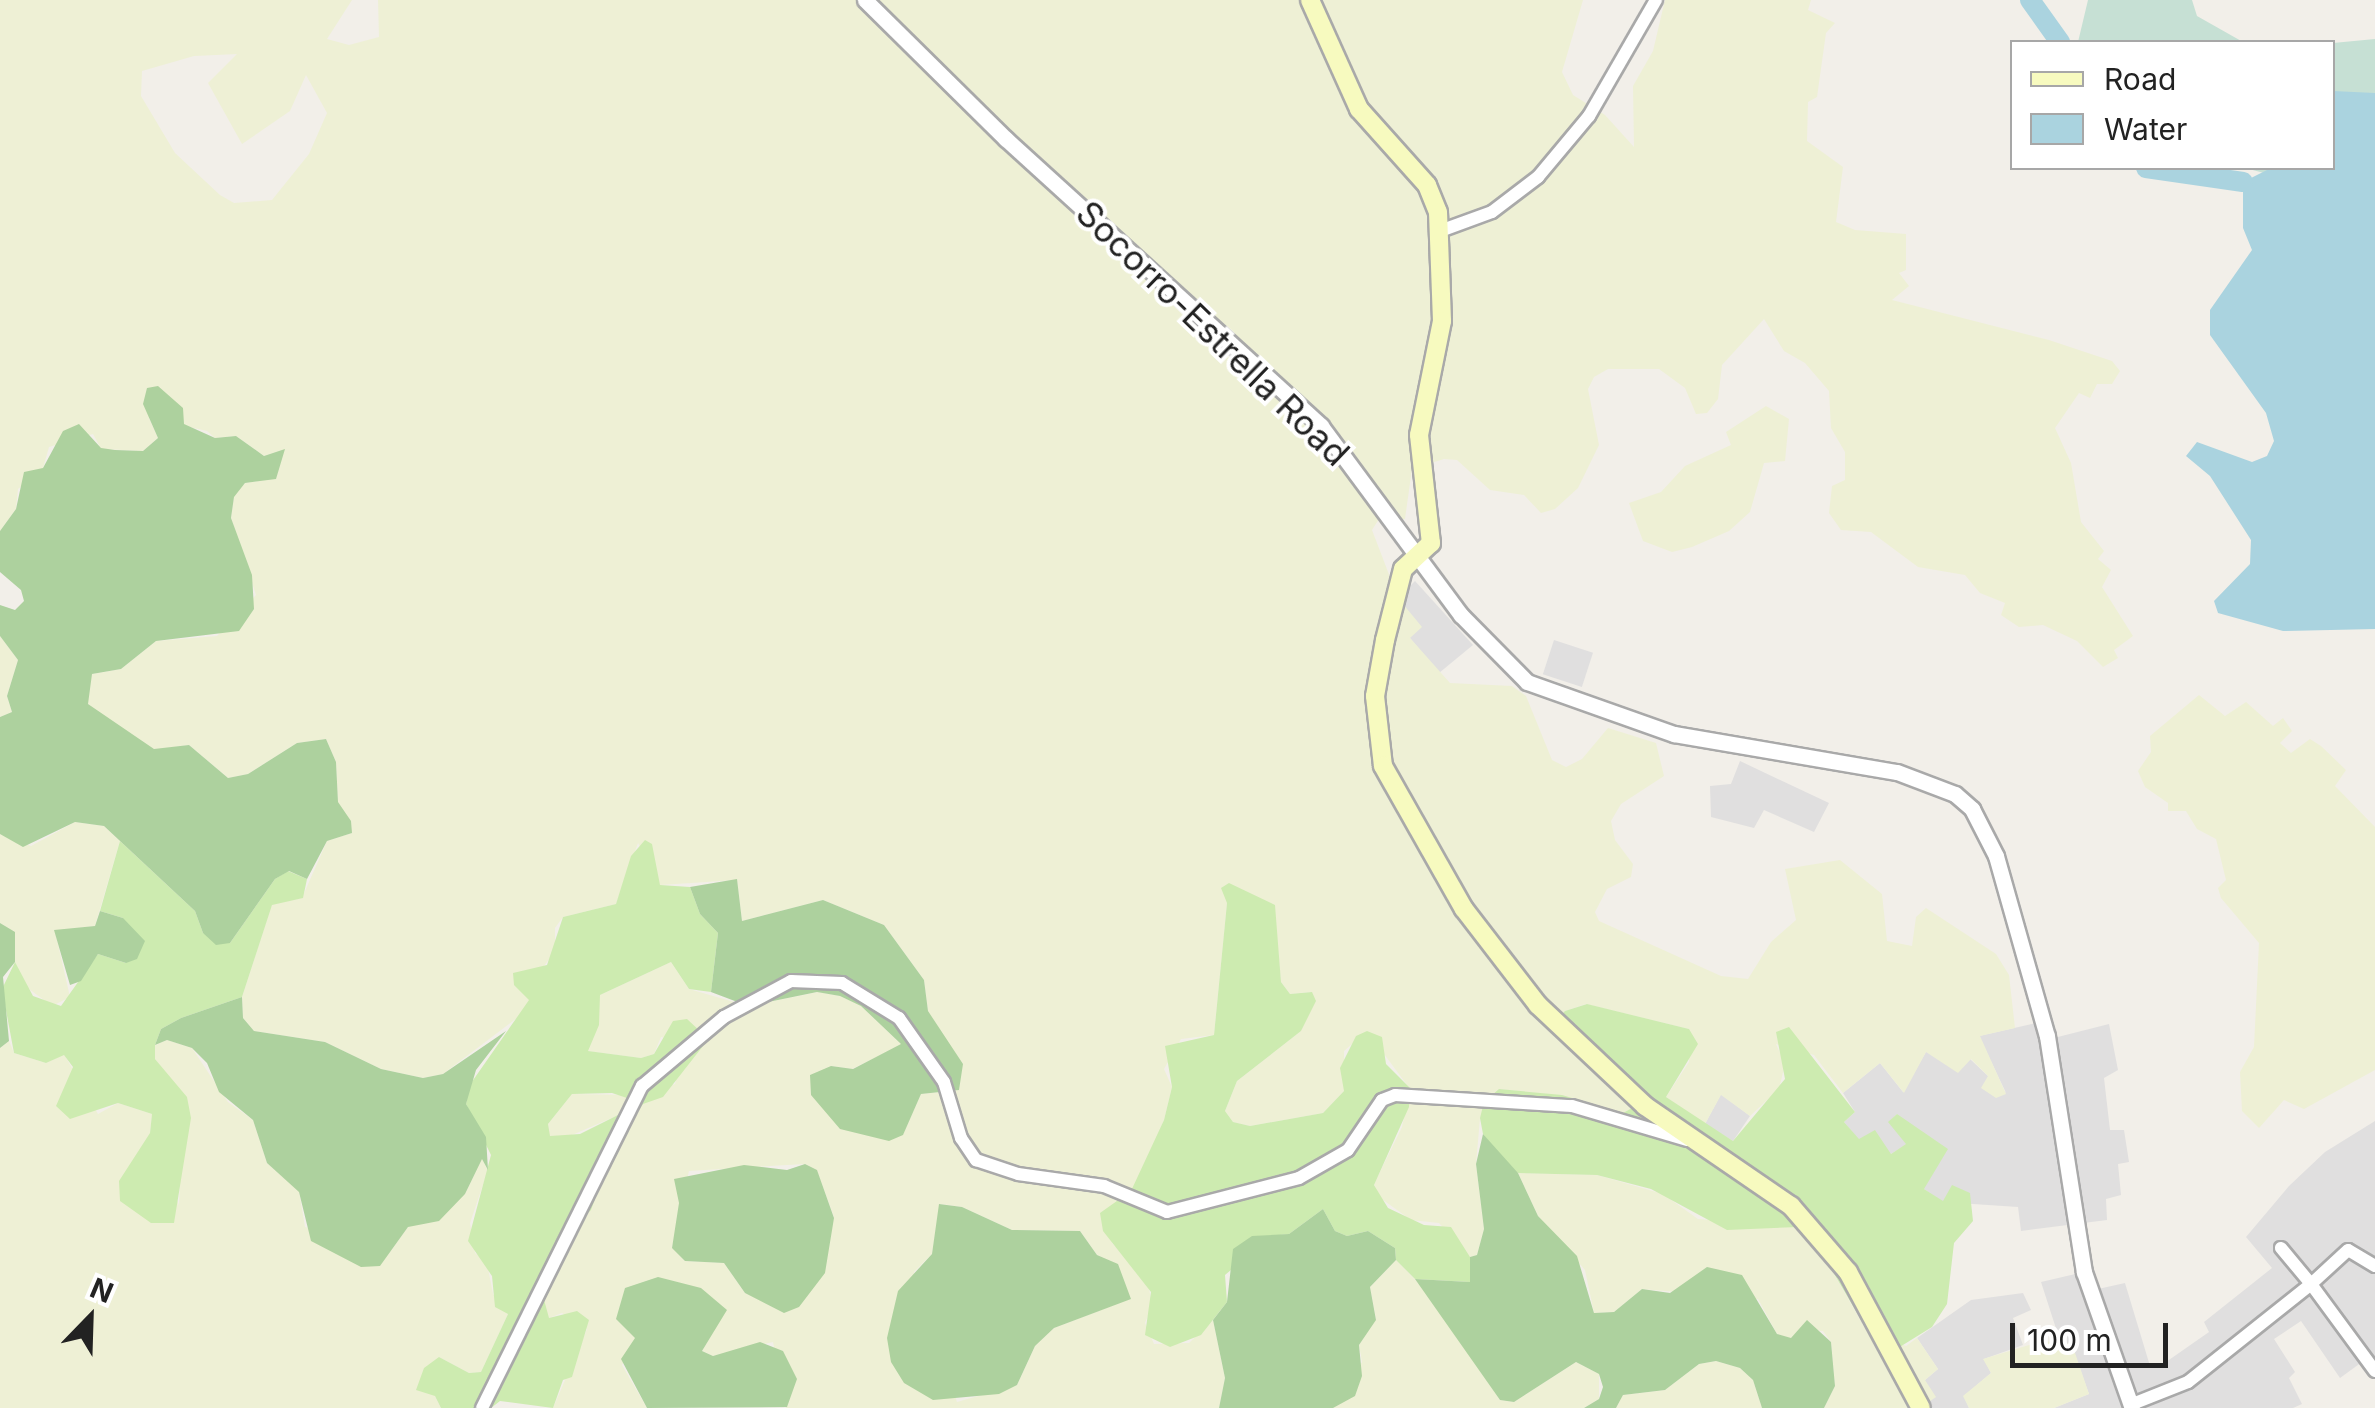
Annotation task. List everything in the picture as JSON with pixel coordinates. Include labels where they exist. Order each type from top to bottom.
[{"type":"main road","points":[[1310,0],[1360,108],[1427,185],[1440,231],[1442,322],[1420,435],[1432,543],[1400,578],[1376,680],[1382,766],[1464,909],[1538,1005],[1602,1071],[1694,1141],[1765,1184],[1820,1238],[1848,1272],[1921,1408]]},
{"type":"street","name":"Socorro-Estrella Road","points":[[864,0],[1006,139],[1321,426],[1417,558],[1497,656],[1544,690],[1674,734],[1897,772],[1955,794],[1972,809],[1996,856],[2047,1036],[2066,1128],[2078,1244],[2131,1407]]},
{"type":"street","points":[[1440,231],[1492,212],[1538,177],[1589,116],[1656,0]]},
{"type":"street","points":[[482,1408],[642,1086],[724,1017],[791,980],[842,983],[899,1018],[944,1082],[961,1138],[976,1160],[1018,1174],[1104,1186],[1167,1212],[1298,1178],[1348,1150],[1382,1100],[1395,1095],[1572,1106],[1694,1141]]},
{"type":"street","points":[[2281,1248],[2375,1371]]},
{"type":"street","points":[[2131,1407],[2198,1375],[2348,1250],[2375,1266]]},
{"type":"shaded area","points":[[1415,581],[1473,645],[1439,673],[1410,638],[1398,598]]},
{"type":"shaded area","points":[[1554,640],[1593,653],[1582,687],[1543,674]]},
{"type":"shaded area","points":[[1740,761],[1829,803],[1814,832],[1764,810],[1754,828],[1711,817],[1710,786],[1731,784]]},
{"type":"shaded area","points":[[2041,1022],[2046,1040],[2109,1024],[2118,1070],[2104,1078],[2110,1130],[2124,1130],[2129,1162],[2118,1164],[2121,1195],[2106,1199],[2107,1220],[2021,1231],[2018,1207],[1943,1202],[1924,1189],[1897,1114],[1889,1122],[1907,1144],[1891,1154],[1859,1140],[1844,1122],[1855,1112],[1843,1093],[1880,1063],[1903,1092],[1926,1052],[1970,1059],[2006,1093],[1979,1036]]},
{"type":"shaded area","points":[[1721,1094],[1750,1116],[1733,1141],[1705,1124]]},
{"type":"shaded area","points":[[2375,1121],[2375,1374],[2362,1362],[2340,1378],[2301,1321],[2274,1339],[2295,1372],[2289,1378],[2302,1404],[2293,1408],[2054,1408],[2089,1394],[2071,1344],[2062,1347],[2041,1282],[2084,1272],[2089,1291],[2125,1283],[2150,1366],[2166,1362],[2209,1332],[2204,1322],[2272,1268],[2246,1237],[2289,1186],[2325,1152]]},
{"type":"shaded area","points":[[2023,1293],[2031,1310],[2013,1318],[2023,1345],[1984,1359],[1991,1373],[1964,1396],[1969,1408],[1920,1408],[1925,1380],[1938,1369],[1917,1338],[1971,1300]]},
{"type":"green space","points":[[0,0],[352,0],[327,39],[349,45],[379,37],[378,0],[1583,0],[1562,72],[1573,95],[1605,115],[1634,147],[1633,86],[1653,51],[1665,0],[1811,0],[1808,10],[1835,23],[1826,33],[1817,97],[1808,102],[1807,141],[1843,167],[1836,222],[1855,230],[1906,234],[1906,270],[1899,273],[1909,286],[1892,300],[2049,340],[2112,361],[2120,371],[2112,384],[2097,384],[2090,398],[2079,393],[2055,428],[2071,463],[2081,522],[2104,551],[2098,559],[2111,570],[2102,587],[2133,636],[2114,650],[2118,658],[2103,667],[2077,641],[2043,625],[2019,627],[2001,615],[2005,603],[1980,593],[1965,575],[1918,567],[1871,532],[1841,530],[1829,513],[1832,486],[1845,480],[1845,452],[1831,428],[1829,391],[1805,363],[1784,351],[1764,319],[1722,365],[1718,399],[1707,413],[1696,414],[1685,388],[1659,369],[1608,369],[1594,377],[1588,389],[1599,445],[1578,488],[1555,509],[1541,513],[1524,495],[1490,490],[1457,460],[1444,459],[1412,469],[1405,519],[1379,519],[1372,530],[1398,598],[1422,627],[1410,638],[1450,683],[1512,686],[1526,696],[1552,760],[1566,767],[1582,759],[1608,728],[1656,743],[1664,776],[1621,804],[1611,821],[1615,840],[1633,864],[1631,877],[1607,889],[1595,912],[1599,921],[1721,976],[1748,979],[1771,942],[1796,920],[1785,869],[1840,860],[1882,894],[1887,941],[1912,946],[1916,917],[1926,908],[1996,954],[2009,975],[2015,1028],[1980,1036],[2006,1094],[1996,1098],[1981,1088],[1988,1076],[1971,1059],[1958,1073],[1926,1052],[1904,1093],[1880,1063],[1843,1093],[1814,1055],[1776,1044],[1785,1064],[1779,1089],[1750,1116],[1721,1095],[1705,1124],[1666,1097],[1689,1062],[1689,1029],[1586,1004],[1565,1011],[1560,1042],[1632,1108],[1623,1113],[1562,1096],[1499,1089],[1480,1118],[1476,1164],[1484,1229],[1477,1255],[1470,1257],[1439,1223],[1411,1220],[1379,1197],[1374,1184],[1402,1127],[1410,1089],[1367,1031],[1344,1051],[1344,1091],[1323,1113],[1250,1126],[1233,1122],[1225,1111],[1237,1081],[1301,1031],[1311,992],[1290,994],[1281,982],[1274,905],[1227,903],[1214,1035],[1181,1039],[1164,1069],[1172,1087],[1164,1120],[1112,1243],[1148,1282],[1152,1306],[1145,1323],[1154,1344],[1189,1343],[1213,1320],[1225,1378],[1219,1408],[786,1408],[773,1342],[713,1356],[702,1351],[713,1332],[629,1327],[636,1338],[622,1365],[647,1408],[553,1408],[587,1329],[562,1313],[549,1318],[542,1311],[542,1296],[613,1147],[642,1105],[565,1138],[549,1136],[548,1124],[572,1094],[631,1095],[675,1084],[678,1072],[703,1046],[661,1037],[654,1054],[641,1058],[587,1051],[600,995],[671,962],[689,989],[748,1006],[818,992],[860,1005],[902,1045],[852,1069],[831,1066],[903,1134],[921,1094],[959,1090],[928,1011],[924,980],[884,925],[823,900],[742,921],[737,880],[660,885],[638,843],[616,904],[563,917],[555,928],[555,952],[524,991],[530,1000],[521,1015],[443,1074],[423,1078],[381,1069],[325,1042],[254,1031],[243,1018],[242,997],[272,904],[302,898],[327,841],[352,833],[338,803],[336,762],[326,739],[297,743],[248,774],[228,778],[189,745],[154,750],[103,719],[88,704],[86,686],[92,674],[121,669],[156,641],[217,636],[256,595],[231,518],[234,496],[245,483],[276,478],[284,450],[264,456],[236,436],[215,438],[207,431],[149,418],[158,438],[143,451],[101,449],[93,434],[49,447],[43,468],[18,489],[16,509],[0,531]],"holes":[[[237,54],[208,83],[242,144],[290,111],[306,75],[327,113],[309,154],[272,200],[234,203],[220,195],[175,153],[141,96],[142,71],[194,56]],[[805,1164],[817,1171],[834,1217],[762,1297],[745,1293],[724,1263],[685,1261],[672,1247],[689,1171]],[[940,1204],[962,1207],[1012,1230],[1080,1231],[1097,1255],[1118,1265],[1114,1305],[1054,1328],[1035,1346],[1017,1385],[957,1402],[914,1272],[932,1254]]]},
{"type":"green space","points":[[2088,0],[2192,0],[2197,16],[2239,40],[2078,40]]},
{"type":"green space","points":[[2375,39],[2375,202],[2253,170],[2335,170],[2335,43]]},
{"type":"green space","points":[[158,386],[183,408],[184,424],[215,438],[236,436],[264,456],[285,449],[276,479],[245,483],[234,497],[231,518],[252,575],[254,609],[239,631],[156,641],[121,669],[92,674],[88,704],[154,749],[189,745],[228,778],[248,774],[297,743],[326,739],[336,762],[338,802],[351,821],[352,833],[327,841],[307,879],[289,871],[275,879],[230,943],[216,945],[203,933],[195,911],[104,826],[75,822],[23,847],[0,834],[0,717],[12,712],[7,696],[18,660],[0,636],[0,605],[15,610],[24,601],[21,590],[0,572],[0,531],[16,509],[24,472],[43,468],[63,431],[79,424],[101,448],[115,450],[143,451],[158,438],[143,404],[147,388]]},
{"type":"green space","points":[[1766,406],[1789,419],[1785,461],[1764,463],[1750,512],[1729,531],[1692,547],[1672,552],[1643,541],[1629,503],[1661,492],[1685,466],[1731,445],[1726,432]]},
{"type":"green space","points":[[0,636],[18,660],[7,696],[12,712],[0,717]]},
{"type":"green space","points":[[2199,695],[2225,716],[2246,702],[2273,726],[2283,718],[2292,731],[2280,743],[2291,753],[2310,739],[2321,746],[2346,770],[2335,786],[2375,827],[2375,1070],[2304,1109],[2284,1100],[2259,1128],[2242,1111],[2240,1072],[2254,1047],[2259,943],[2221,898],[2218,888],[2226,880],[2216,839],[2197,829],[2186,811],[2168,811],[2168,803],[2145,787],[2138,771],[2151,752],[2150,736]]},
{"type":"green space","points":[[75,822],[104,826],[120,841],[95,926],[55,931],[70,997],[52,1006],[25,986],[15,962],[15,933],[0,923],[0,834],[31,846]]},
{"type":"green space","points":[[645,840],[652,844],[660,885],[690,887],[700,914],[718,933],[711,992],[689,989],[671,962],[600,995],[599,1025],[588,1051],[641,1058],[654,1054],[673,1021],[687,1019],[702,1033],[703,1046],[663,1097],[643,1104],[613,1147],[591,1210],[577,1223],[543,1296],[549,1318],[577,1311],[589,1320],[572,1377],[563,1380],[553,1408],[500,1401],[491,1408],[441,1408],[435,1396],[416,1390],[424,1368],[439,1357],[469,1373],[481,1372],[508,1314],[495,1307],[492,1276],[468,1241],[491,1155],[466,1104],[469,1086],[529,1000],[514,985],[513,973],[547,965],[563,917],[616,904],[631,856]],"holes":[[[612,1093],[642,1103],[580,1134],[550,1136],[548,1124],[572,1094]]]},
{"type":"green space","points":[[120,841],[195,911],[203,933],[230,943],[275,879],[288,871],[307,879],[303,898],[272,905],[242,997],[161,1029],[155,1059],[187,1097],[191,1118],[174,1223],[151,1223],[120,1201],[119,1181],[150,1133],[152,1114],[118,1103],[70,1119],[56,1106],[73,1067],[64,1055],[46,1063],[14,1053],[2,989],[15,962],[33,996],[61,1006],[98,954],[126,963],[123,918],[100,911]]},
{"type":"green space","points":[[737,879],[742,921],[823,900],[884,925],[924,980],[928,1011],[963,1064],[959,1090],[921,1094],[903,1135],[889,1141],[840,1129],[811,1095],[810,1075],[831,1066],[853,1069],[901,1044],[861,1006],[840,996],[817,992],[748,1006],[711,992],[718,933],[700,914],[690,887]]},
{"type":"green space","points":[[1229,883],[1275,905],[1281,982],[1290,994],[1312,992],[1316,1001],[1301,1031],[1237,1081],[1225,1111],[1233,1122],[1250,1126],[1323,1113],[1344,1091],[1340,1068],[1356,1036],[1367,1031],[1382,1037],[1386,1064],[1410,1088],[1409,1107],[1374,1185],[1388,1208],[1424,1225],[1451,1227],[1470,1257],[1470,1282],[1415,1279],[1396,1260],[1395,1248],[1368,1231],[1347,1236],[1335,1231],[1323,1209],[1289,1234],[1271,1236],[1225,1275],[1227,1302],[1201,1335],[1170,1347],[1145,1335],[1151,1292],[1103,1231],[1100,1213],[1131,1191],[1164,1120],[1172,1087],[1165,1046],[1214,1035],[1227,903],[1221,888]]},
{"type":"green space","points":[[100,911],[123,918],[145,941],[137,959],[126,963],[98,954],[81,981],[70,985],[54,930],[95,926]]},
{"type":"green space","points":[[0,923],[15,932],[15,962],[3,977],[9,1041],[0,1048]]},
{"type":"green space","points":[[242,997],[243,1018],[254,1031],[325,1042],[381,1069],[423,1078],[443,1074],[506,1031],[476,1070],[466,1104],[486,1137],[488,1170],[482,1159],[465,1194],[439,1221],[408,1227],[380,1266],[361,1267],[311,1241],[299,1192],[267,1163],[253,1120],[219,1092],[207,1063],[192,1048],[167,1040],[155,1045],[161,1029]]},
{"type":"green space","points":[[1587,1004],[1689,1029],[1698,1044],[1666,1097],[1733,1141],[1785,1079],[1776,1032],[1789,1027],[1855,1112],[1844,1122],[1859,1139],[1875,1130],[1891,1154],[1906,1144],[1888,1122],[1897,1114],[1948,1149],[1924,1189],[1943,1201],[1952,1185],[1970,1193],[1973,1221],[1954,1243],[1947,1304],[1932,1327],[1890,1353],[1875,1344],[1815,1241],[1798,1227],[1727,1230],[1651,1189],[1597,1175],[1518,1173],[1505,1164],[1483,1134],[1480,1118],[1484,1102],[1499,1089],[1562,1095],[1623,1113],[1632,1108],[1551,1027],[1565,1011]]},
{"type":"green space","points":[[167,1040],[192,1048],[228,1102],[253,1120],[267,1163],[299,1191],[305,1227],[390,1252],[408,1227],[465,1194],[482,1158],[488,1170],[470,1223],[475,1253],[487,1263],[493,1294],[508,1314],[481,1372],[469,1373],[439,1357],[435,1396],[441,1408],[0,1408],[0,1048],[9,1041],[14,1053],[46,1063],[64,1054],[98,1114],[118,1103],[152,1114],[150,1133],[179,1205],[181,1150],[168,1076],[155,1059],[155,1045]]},
{"type":"green space","points":[[1483,1134],[1518,1173],[1538,1216],[1577,1256],[1594,1313],[1614,1312],[1642,1289],[1670,1293],[1707,1267],[1742,1275],[1777,1334],[1791,1338],[1807,1320],[1831,1342],[1835,1386],[1824,1408],[1762,1408],[1753,1380],[1740,1368],[1716,1361],[1699,1364],[1665,1390],[1623,1395],[1616,1408],[1584,1408],[1599,1399],[1603,1387],[1599,1374],[1576,1362],[1514,1402],[1500,1400],[1415,1279],[1470,1282],[1470,1257],[1477,1255],[1484,1229],[1476,1164]]},
{"type":"green space","points":[[805,1164],[817,1170],[834,1218],[825,1273],[799,1307],[784,1313],[745,1293],[724,1263],[685,1261],[672,1248],[679,1203],[674,1179],[744,1165],[787,1170]]},
{"type":"green space","points":[[1518,1173],[1597,1175],[1663,1194],[1698,1219],[1798,1227],[1815,1241],[1866,1330],[1906,1346],[1917,1338],[1938,1369],[1925,1380],[1936,1397],[1920,1408],[1824,1408],[1835,1386],[1831,1342],[1823,1331],[1800,1330],[1790,1339],[1777,1334],[1758,1299],[1642,1289],[1614,1312],[1594,1313],[1585,1270],[1538,1216]]},
{"type":"green space","points":[[939,1204],[962,1207],[1012,1230],[1080,1231],[1097,1255],[1118,1264],[1131,1299],[1054,1328],[1035,1346],[1017,1385],[999,1394],[933,1400],[904,1383],[891,1362],[887,1338],[898,1291],[932,1254]]},
{"type":"green space","points":[[1323,1209],[1335,1231],[1347,1236],[1368,1231],[1395,1248],[1396,1260],[1370,1287],[1376,1320],[1359,1345],[1362,1376],[1355,1396],[1333,1408],[1219,1408],[1225,1378],[1213,1320],[1227,1302],[1233,1249],[1252,1236],[1289,1234]]},
{"type":"green space","points":[[1396,1260],[1431,1296],[1500,1400],[1514,1402],[1576,1362],[1599,1374],[1599,1399],[1584,1408],[1333,1408],[1362,1362],[1359,1345],[1376,1319],[1370,1287]]},
{"type":"green space","points":[[658,1277],[701,1288],[727,1310],[702,1351],[713,1356],[760,1342],[783,1351],[797,1379],[787,1407],[647,1408],[621,1359],[635,1338],[616,1319],[625,1288]]},
{"type":"green space","points":[[2042,1341],[2072,1344],[2089,1394],[2054,1408],[1969,1408],[1963,1396],[1991,1373],[1983,1359]]},
{"type":"green space","points":[[1716,1361],[1740,1368],[1753,1380],[1762,1408],[1616,1408],[1623,1395],[1665,1390],[1699,1364]]},
{"type":"water","points":[[2335,91],[2375,93],[2375,629],[2283,631],[2218,613],[2214,601],[2250,564],[2251,540],[2210,476],[2186,456],[2197,442],[2252,462],[2267,456],[2274,441],[2266,413],[2210,335],[2210,310],[2252,250],[2243,228],[2243,182],[2267,170],[2335,170]]},
{"type":"waterway","points":[[2030,0],[2059,40]]},
{"type":"waterway","points":[[2160,170],[2243,182]]}]
